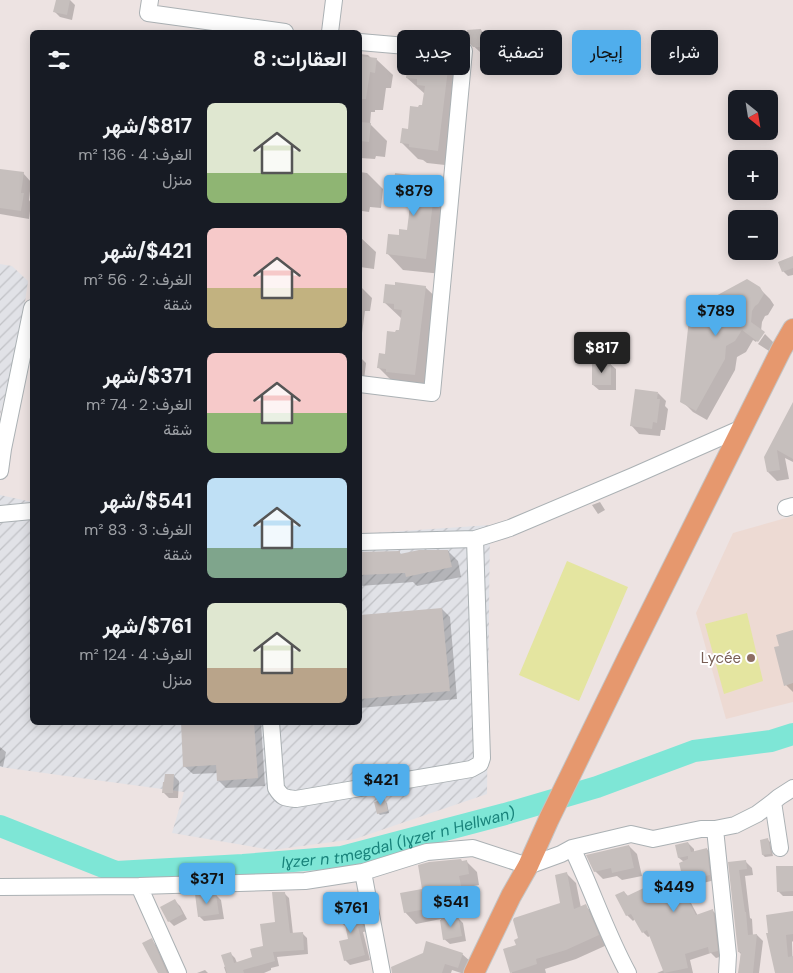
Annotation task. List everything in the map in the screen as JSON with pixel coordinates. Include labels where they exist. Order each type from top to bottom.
[{"type":"main road","points":[[474,973],[635,644],[793,329]]},
{"type":"street","points":[[150,0],[148,13],[271,30]]},
{"type":"street","points":[[330,30],[334,0]]},
{"type":"street","points":[[362,42],[464,50],[432,393],[362,384]]},
{"type":"street","points":[[0,471],[2,449],[30,317]]},
{"type":"street","points":[[362,542],[475,539],[519,524],[742,428]]},
{"type":"street","points":[[0,514],[30,511]]},
{"type":"street","points":[[271,725],[276,788],[280,795],[285,798],[296,800],[471,769],[480,764],[482,758],[475,539]]},
{"type":"street","points":[[0,887],[139,886],[305,881],[363,872],[427,852],[473,848],[528,866],[572,848],[631,834],[653,839],[701,829],[715,829],[735,825],[757,814],[793,788]]},
{"type":"street","points":[[773,802],[780,848]]},
{"type":"street","points":[[715,829],[728,955],[727,973]]},
{"type":"street","points":[[572,848],[628,973]]},
{"type":"street","points":[[363,872],[382,973]]},
{"type":"street","points":[[139,886],[178,973]]},
{"type":"shaded area","points":[[0,264],[12,266],[28,281],[21,330],[0,416]]},
{"type":"shaded area","points":[[0,495],[30,502],[30,725],[362,725],[362,534],[490,525],[487,794],[355,839],[272,850],[172,833],[184,792],[0,767]]},
{"type":"shaded area","name":"Lycée","points":[[793,516],[793,702],[726,719],[696,613],[733,533]]},
{"type":"green space","points":[[567,561],[628,587],[579,701],[519,675]]},
{"type":"green space","points":[[747,613],[763,681],[724,694],[705,624]]},
{"type":"building","points":[[56,0],[70,0],[67,15],[53,12]]},
{"type":"building","points":[[481,29],[480,47],[473,47],[470,44],[470,30],[467,30]]},
{"type":"building","points":[[362,56],[377,58],[375,73],[370,72],[366,99],[362,99]]},
{"type":"building","points":[[406,75],[447,75],[438,151],[409,147],[409,144],[400,143],[402,128],[408,129],[410,106],[418,107],[422,105],[425,86],[417,85],[417,79],[406,78]]},
{"type":"building","points":[[362,122],[371,123],[369,142],[362,141]]},
{"type":"building","points":[[0,169],[24,172],[21,193],[24,193],[21,211],[0,208]]},
{"type":"building","points":[[395,173],[436,178],[426,259],[386,254],[388,234],[399,235],[399,229],[407,230],[411,198],[403,197],[404,192],[393,191]]},
{"type":"building","points":[[793,256],[793,268],[782,272],[778,262]]},
{"type":"building","points":[[747,279],[760,287],[764,294],[752,311],[751,322],[765,332],[758,342],[742,330],[735,341],[726,346],[725,359],[696,411],[680,402],[690,310]]},
{"type":"building","points":[[395,282],[426,286],[415,375],[386,372],[386,369],[377,368],[379,353],[385,354],[387,331],[395,332],[399,330],[402,310],[394,309],[394,304],[383,303],[385,284],[395,285]]},
{"type":"building","points":[[592,362],[611,362],[611,385],[592,385]]},
{"type":"building","points":[[635,389],[658,392],[657,399],[660,399],[657,423],[653,422],[652,429],[630,426]]},
{"type":"building","points":[[793,402],[793,459],[777,450],[780,470],[767,472],[764,457]]},
{"type":"building","points":[[419,550],[448,550],[452,567],[406,577],[405,573],[362,575],[362,552],[400,551],[400,554]]},
{"type":"building","points":[[442,608],[450,691],[362,699],[362,615]]},
{"type":"building","points":[[793,630],[793,683],[784,686],[774,647],[779,646],[776,635]]},
{"type":"building","points":[[181,725],[254,725],[258,778],[217,781],[216,765],[183,767]]},
{"type":"building","points":[[165,774],[174,774],[173,793],[162,793]]},
{"type":"building","points":[[385,799],[388,811],[377,814],[374,802]]},
{"type":"building","points":[[768,838],[771,854],[762,855],[760,840]]},
{"type":"building","points":[[688,842],[691,852],[707,848],[710,875],[678,882],[696,915],[713,909],[718,951],[709,953],[708,947],[685,954],[688,968],[664,973],[647,930],[642,933],[631,914],[626,916],[615,895],[624,891],[627,896],[648,886],[647,881],[656,879],[656,881],[681,871],[679,863],[688,859],[688,856],[678,858],[675,845]]},
{"type":"building","points":[[629,845],[634,868],[612,873],[611,868],[594,872],[586,855]]},
{"type":"building","points":[[461,859],[462,861],[467,860],[469,874],[459,876],[462,890],[435,896],[437,907],[404,913],[400,893],[422,889],[418,865]]},
{"type":"building","points":[[746,860],[747,869],[739,870],[748,935],[757,934],[753,973],[738,973],[741,952],[738,952],[728,862]]},
{"type":"building","points":[[776,866],[793,866],[793,891],[777,892]]},
{"type":"building","points":[[567,872],[574,909],[586,904],[599,935],[566,950],[536,959],[537,964],[510,973],[503,949],[516,945],[514,940],[518,938],[514,918],[560,903],[555,875]]},
{"type":"building","points":[[272,892],[285,892],[290,933],[303,932],[304,950],[273,952],[275,961],[243,970],[244,973],[227,973],[221,955],[231,952],[234,963],[252,957],[250,949],[263,946],[260,924],[275,922]]},
{"type":"building","points":[[195,894],[216,894],[219,914],[198,917]]},
{"type":"building","points":[[175,899],[183,914],[168,922],[160,907]]},
{"type":"building","points":[[359,907],[363,926],[358,927],[365,955],[344,961],[339,941],[348,939],[344,920],[338,921],[336,911]]},
{"type":"building","points":[[793,911],[793,934],[786,935],[788,957],[793,956],[793,973],[775,973],[766,933],[768,933],[766,915]]},
{"type":"building","points":[[458,916],[462,936],[443,940],[440,920]]},
{"type":"building","points":[[152,938],[167,973],[158,973],[142,943]]},
{"type":"building","points":[[426,941],[463,953],[458,968],[445,964],[442,973],[392,973],[391,967],[423,953]]},
{"type":"waterway","name":"Iɣzer n tmegdal (Iɣzer n Hellwan)","points":[[0,826],[116,872],[342,857],[505,814],[597,787],[694,751],[771,741],[793,734]]},
{"type":"place","name":"Lycée","points":[[751,658]]}]
